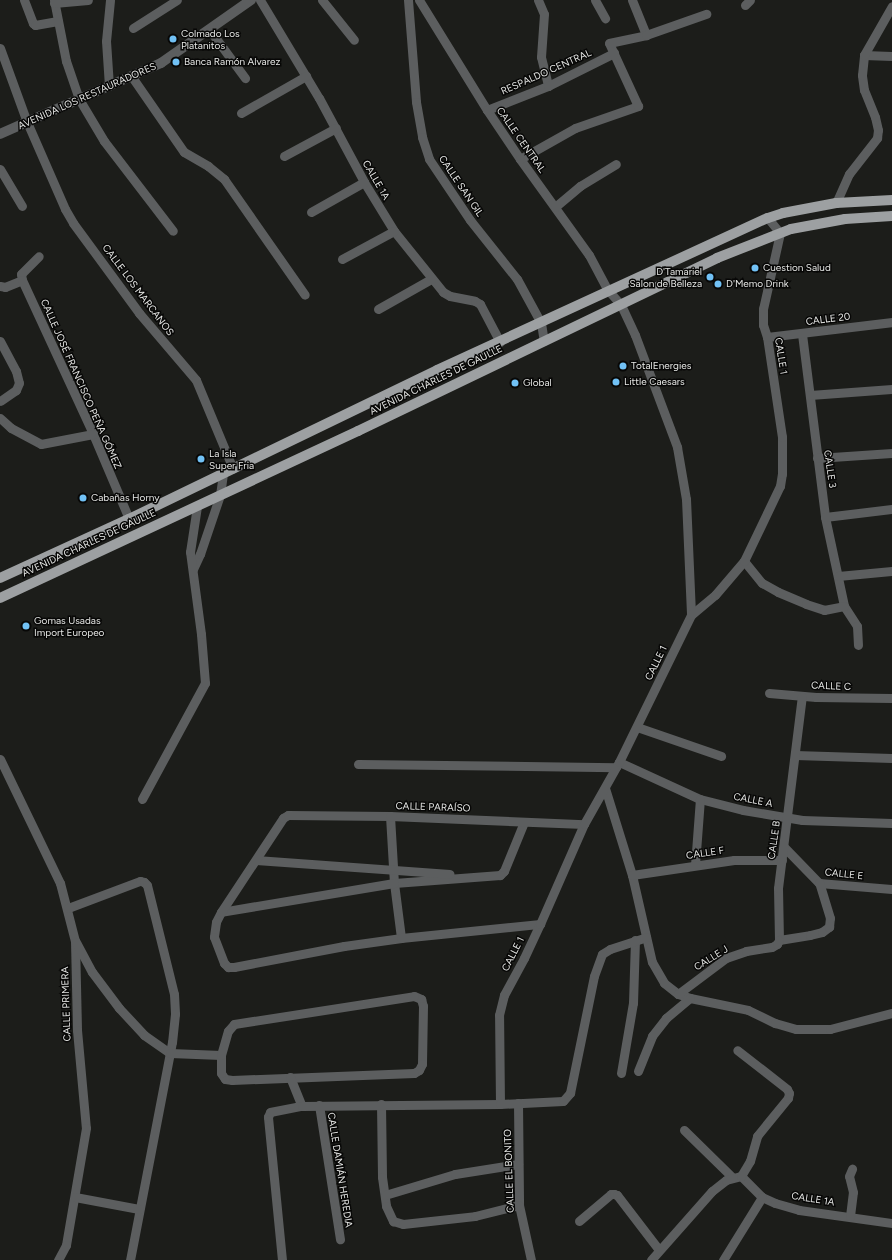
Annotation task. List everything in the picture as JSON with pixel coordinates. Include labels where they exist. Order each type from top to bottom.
[{"type":"main road","name":"AVENIDA CHARLES DE GAULLE","points":[[0,578],[129,519],[430,373],[541,323],[608,290],[768,218],[783,213],[836,203],[892,200]]},
{"type":"main road","name":"AVENIDA CHARLES DE GAULLE","points":[[0,598],[358,431],[717,258],[780,233],[845,219],[892,216]]},
{"type":"street","points":[[24,0],[35,25],[58,21]]},
{"type":"street","points":[[88,0],[54,2],[66,61],[80,99],[104,141],[173,231]]},
{"type":"street","points":[[109,86],[106,41],[110,0]]},
{"type":"street","points":[[133,28],[177,0]]},
{"type":"street","name":"AVENIDA LOS RESTAURADORES","points":[[0,134],[132,77],[160,63],[209,30],[240,4],[251,0]]},
{"type":"street","name":"CALLE 1A","points":[[260,0],[306,76],[336,128],[364,182],[394,231],[431,279],[450,296],[475,301],[480,304],[500,342]]},
{"type":"street","points":[[322,0],[354,40]]},
{"type":"street","name":"CALLE SAN GIL","points":[[408,0],[416,102],[422,137],[429,159],[470,220],[517,279],[541,323],[544,341]]},
{"type":"street","name":"CALLE CENTRAL","points":[[420,0],[487,110],[520,159],[556,207],[588,255],[608,290],[621,305],[655,385],[677,447],[686,499],[691,615]]},
{"type":"street","points":[[538,0],[544,14],[541,57],[548,86]]},
{"type":"street","points":[[596,0],[605,18]]},
{"type":"street","points":[[632,0],[646,35]]},
{"type":"street","points":[[836,203],[849,174],[877,138],[878,130],[875,118],[864,90],[862,75],[864,55],[892,6]]},
{"type":"street","points":[[520,159],[575,128],[638,106],[610,43],[646,35],[706,14]]},
{"type":"street","points":[[209,30],[246,78]]},
{"type":"street","name":"CALLE LOS MARCANOS","points":[[0,48],[27,122],[65,209],[73,223],[139,313],[196,380],[228,471]]},
{"type":"street","name":"RESPALDO CENTRAL","points":[[487,110],[548,86],[614,53]]},
{"type":"street","points":[[864,55],[892,56]]},
{"type":"street","points":[[241,113],[306,76]]},
{"type":"street","points":[[132,77],[184,152],[208,166],[224,179],[305,296]]},
{"type":"street","points":[[284,156],[336,128]]},
{"type":"street","points":[[556,207],[576,189],[616,164]]},
{"type":"street","points":[[0,169],[22,206]]},
{"type":"street","points":[[311,212],[364,182]]},
{"type":"street","points":[[768,218],[780,233]]},
{"type":"street","points":[[342,259],[394,231]]},
{"type":"street","name":"CALLE 1","points":[[500,1104],[501,1002],[540,924],[584,824],[637,727],[691,615],[715,595],[744,561],[776,496],[782,474],[782,438],[767,337],[763,325],[763,310],[780,233]]},
{"type":"street","points":[[0,286],[5,286],[22,280],[21,274],[39,256]]},
{"type":"street","points":[[378,309],[431,279]]},
{"type":"street","name":"CALLE JOSÉ FRANCISCO PEÑA GÓMEZ","points":[[22,280],[93,434],[129,519]]},
{"type":"street","name":"CALLE 20","points":[[767,337],[892,322]]},
{"type":"street","name":"CALLE 3","points":[[802,334],[817,458],[826,517],[844,606]]},
{"type":"street","points":[[0,341],[16,371],[19,383],[16,390],[0,401]]},
{"type":"street","points":[[810,395],[892,389]]},
{"type":"street","points":[[0,418],[11,428],[40,444],[93,434]]},
{"type":"street","points":[[817,458],[892,453]]},
{"type":"street","points":[[193,569],[200,554],[228,471]]},
{"type":"street","points":[[142,799],[205,683],[190,552],[197,506]]},
{"type":"street","points":[[826,517],[892,509]]},
{"type":"street","points":[[744,561],[762,583],[778,592],[824,610],[844,606],[857,626],[858,645]]},
{"type":"street","points":[[838,576],[892,570]]},
{"type":"street","name":"CALLE C","points":[[769,693],[802,696],[892,698]]},
{"type":"street","name":"CALLE B","points":[[779,940],[778,888],[788,818],[802,696]]},
{"type":"street","points":[[637,727],[721,756]]},
{"type":"street","points":[[795,755],[892,758]]},
{"type":"street","name":"CALLE PRIMERA","points":[[0,759],[4,776],[60,883],[68,908],[75,941],[77,1030],[86,1128],[66,1245],[58,1260]]},
{"type":"street","points":[[358,764],[617,764]]},
{"type":"street","name":"CALLE A","points":[[617,764],[700,799],[743,810],[788,818],[832,822],[892,823]]},
{"type":"street","points":[[605,788],[632,875],[652,962],[664,983],[678,994],[690,998],[748,1010],[775,1023],[808,1031],[830,1029],[892,1013]]},
{"type":"street","points":[[695,865],[700,799]]},
{"type":"street","name":"CALLE PARAÍSO","points":[[256,860],[283,818],[294,814],[390,816],[584,824]]},
{"type":"street","points":[[390,816],[394,883],[401,938]]},
{"type":"street","points":[[221,912],[394,883],[470,876],[500,875],[504,870],[524,822]]},
{"type":"street","name":"CALLE E","points":[[784,847],[819,883],[892,889]]},
{"type":"street","points":[[470,876],[393,869],[256,860],[221,912],[216,922],[214,937],[224,963],[228,967],[401,938],[540,924]]},
{"type":"street","name":"CALLE F","points":[[632,875],[734,860],[782,860]]},
{"type":"street","points":[[68,908],[140,881],[147,885],[174,994],[175,1014],[170,1053],[130,1260]]},
{"type":"street","name":"CALLE J","points":[[678,994],[726,958],[746,951],[772,947],[777,944],[779,940],[810,936],[822,932],[829,927],[830,918],[819,883]]},
{"type":"street","points":[[282,1260],[268,1117],[270,1112],[302,1106],[319,1105],[547,1104],[563,1101],[568,1098],[570,1093],[598,963],[602,954],[610,949],[646,936]]},
{"type":"street","points":[[621,1073],[633,1003],[635,940]]},
{"type":"street","points":[[75,941],[92,972],[119,1008],[144,1035],[170,1053],[221,1055]]},
{"type":"street","points":[[414,996],[421,999],[423,1006],[422,1064],[419,1070],[414,1073],[225,1079],[221,1073],[221,1055],[228,1031],[234,1024],[414,996]]},
{"type":"street","points":[[638,1071],[652,1036],[670,1014],[690,998]]},
{"type":"street","points":[[651,1260],[712,1191],[736,1177],[750,1161],[757,1136],[788,1098],[789,1093],[787,1089],[737,1050]]},
{"type":"street","points":[[290,1078],[302,1106]]},
{"type":"street","points":[[381,1104],[382,1177],[389,1214],[393,1221],[403,1224],[475,1216],[519,1205]]},
{"type":"street","name":"CALLE EL BONITO","points":[[518,1104],[519,1205],[530,1260]]},
{"type":"street","name":"CALLE DAMIÁN HEREDIA","points":[[319,1105],[340,1239]]},
{"type":"street","name":"CALLE 1A","points":[[684,1130],[736,1177],[762,1197],[799,1210],[892,1223]]},
{"type":"street","points":[[385,1195],[455,1174],[518,1164]]},
{"type":"street","points":[[850,1216],[853,1192],[849,1176],[852,1168]]},
{"type":"street","points":[[579,1221],[611,1194],[614,1194],[659,1250]]},
{"type":"street","points":[[75,1197],[139,1209]]},
{"type":"street","points":[[724,1260],[762,1197]]},
{"type":"place","name":"Colmado Los Platanitos","points":[[173,39]]},
{"type":"place","name":"Banca Ramón Alvarez","points":[[176,62]]},
{"type":"place","name":"Cuestion Salud","points":[[755,268]]},
{"type":"place","name":"D'Tamariel Salon de Belleza","points":[[710,277]]},
{"type":"place","name":"D'Memo Drink","points":[[718,284]]},
{"type":"place","name":"TotalEnergies","points":[[623,366]]},
{"type":"place","name":"Little Caesars","points":[[616,382]]},
{"type":"place","name":"Global","points":[[515,383]]},
{"type":"place","name":"La Isla Super Fria","points":[[201,459]]},
{"type":"place","name":"Cabañas Horny","points":[[83,498]]},
{"type":"place","name":"Gomas Usadas Import Europeo","points":[[26,626]]}]
